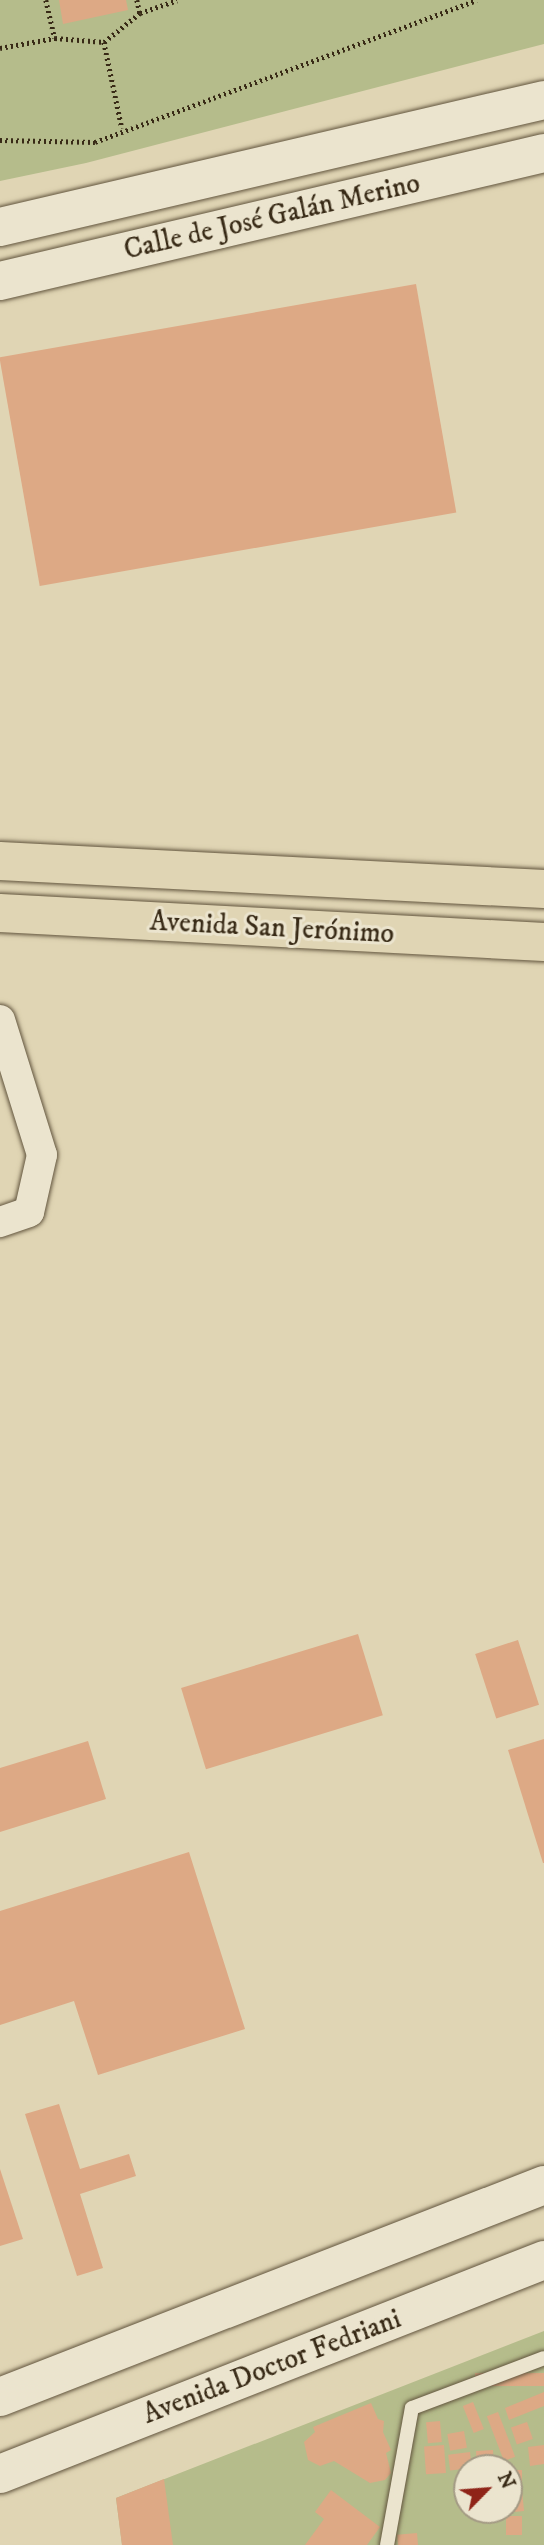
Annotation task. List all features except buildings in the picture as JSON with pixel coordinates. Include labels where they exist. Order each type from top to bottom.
[{"type":"main road","name":"Calle de José Galán Merino","points":[[0,226],[544,100]]},
{"type":"main road","name":"Calle de José Galán Merino","points":[[0,281],[544,153]]},
{"type":"main road","name":"Avenida San Jerónimo","points":[[0,861],[544,889]]},
{"type":"main road","name":"Avenida San Jerónimo","points":[[0,914],[544,942]]},
{"type":"main road","points":[[0,2397],[544,2185]]},
{"type":"main road","name":"Avenida Doctor Fedriani","points":[[0,2474],[544,2260]]},
{"type":"street","points":[[0,1020],[42,1155],[29,1212],[0,1222]]},
{"type":"lane","points":[[387,2545],[412,2408],[544,2358]]},
{"type":"path","points":[[47,0],[55,38]]},
{"type":"path","points":[[137,0],[140,13]]},
{"type":"path","points":[[0,48],[55,38],[103,43],[140,13],[177,0]]},
{"type":"path","points":[[0,140],[95,142],[122,128],[144,126],[476,0]]},
{"type":"path","points":[[103,43],[122,128]]},
{"type":"green space","points":[[0,0],[544,0],[544,44],[86,163],[0,181]]},
{"type":"green space","points":[[544,2331],[544,2545],[122,2545],[116,2498]]}]
